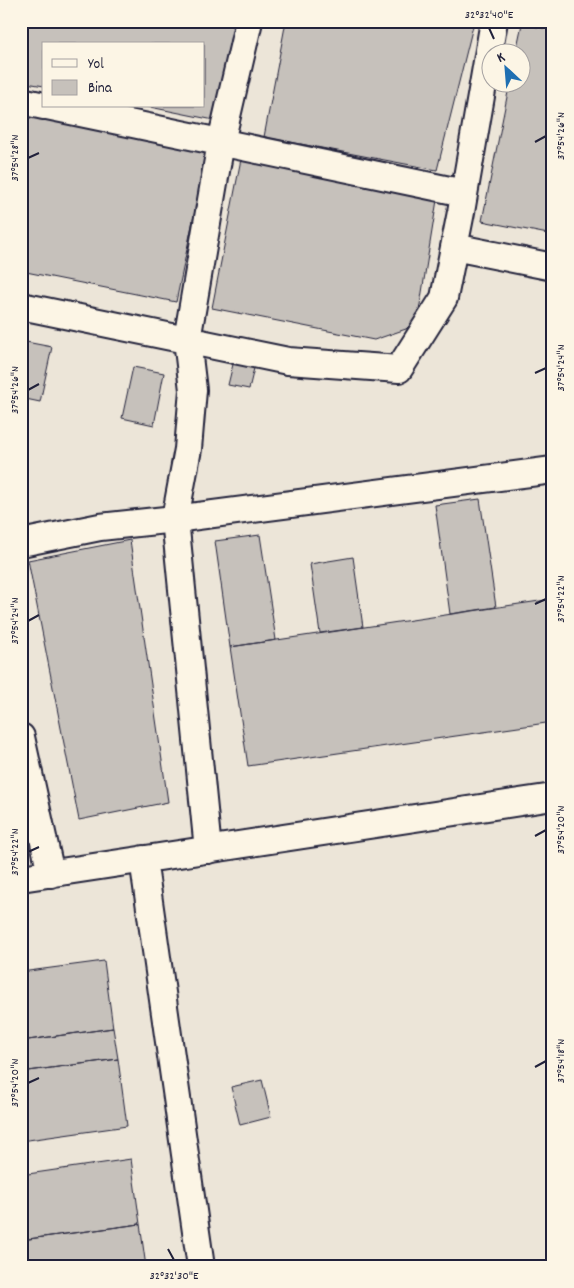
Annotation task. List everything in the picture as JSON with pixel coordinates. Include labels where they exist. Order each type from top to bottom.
[{"type":"street","points":[[208,850],[175,519],[188,449],[193,390],[187,340],[221,142],[248,21]]},
{"type":"street","points":[[21,306],[288,361],[399,369],[444,298],[494,21]]},
{"type":"street","points":[[21,101],[42,105]]},
{"type":"street","points":[[56,108],[464,193]]},
{"type":"street","points":[[454,247],[553,267]]},
{"type":"street","points":[[21,543],[100,528],[553,470]]},
{"type":"street","points":[[21,737],[51,874]]},
{"type":"street","points":[[21,878],[553,797]]},
{"type":"street","points":[[143,859],[201,1267]]},
{"type":"shaded area","points":[[21,21],[553,21],[553,1267],[21,1267]]},
{"type":"building","points":[[25,21],[234,21],[214,120],[155,108],[205,108],[205,42],[42,42],[42,86],[21,82],[21,40]]},
{"type":"building","points":[[286,21],[474,22],[437,170],[264,137]]},
{"type":"building","points":[[522,24],[553,30],[553,235],[482,221],[508,92],[532,92],[532,42],[518,42]]},
{"type":"building","points":[[21,111],[208,148],[176,302],[21,271]]},
{"type":"building","points":[[241,159],[437,200],[418,317],[406,329],[374,340],[212,308]]},
{"type":"building","points":[[21,341],[52,347],[40,402],[21,398]]},
{"type":"building","points":[[235,356],[256,360],[249,389],[228,385]]},
{"type":"building","points":[[133,367],[164,373],[154,425],[122,418]]},
{"type":"building","points":[[480,499],[496,607],[450,614],[435,505]]},
{"type":"building","points":[[260,535],[276,640],[230,647],[215,541]]},
{"type":"building","points":[[130,540],[168,802],[79,820],[28,560]]},
{"type":"building","points":[[353,557],[363,627],[320,633],[310,564]]},
{"type":"building","points":[[553,599],[553,722],[248,766],[230,647]]},
{"type":"building","points":[[104,961],[113,1028],[21,1041],[21,972]]},
{"type":"building","points":[[113,1028],[118,1059],[21,1072],[21,1041]]},
{"type":"building","points":[[118,1059],[127,1126],[21,1141],[21,1072]]},
{"type":"building","points":[[262,1080],[271,1117],[240,1125],[231,1087]]},
{"type":"building","points":[[131,1159],[140,1224],[21,1240],[21,1175]]},
{"type":"building","points":[[140,1224],[146,1267],[21,1267],[21,1240]]}]
